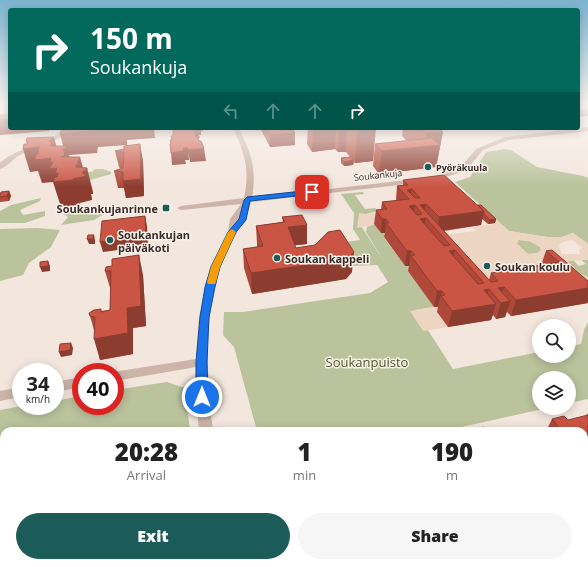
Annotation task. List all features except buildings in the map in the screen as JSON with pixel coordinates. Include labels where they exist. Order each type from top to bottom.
[{"type":"street","points":[[0,167],[10,157],[55,139],[62,133]]},
{"type":"street","points":[[206,427],[202,397],[204,317],[215,267],[232,232],[242,220],[251,186],[252,168],[238,133]]},
{"type":"street","name":"Soukankuja","points":[[181,208],[436,178],[456,173],[467,165],[472,157],[481,149],[507,138],[553,133]]},
{"type":"street","points":[[124,375],[202,362]]},
{"type":"street","points":[[0,396],[12,394]]},
{"type":"green space","points":[[504,149],[511,150],[537,167],[588,178],[588,244],[573,233],[562,237],[547,237],[509,231],[455,182],[470,177],[486,152]]},
{"type":"green space","points":[[95,169],[103,169],[111,172],[111,174],[90,180],[87,175],[88,172],[92,172]]},
{"type":"green space","name":"Soukanpuisto","points":[[363,192],[364,194],[355,195],[365,209],[375,208],[378,211],[366,214],[361,226],[385,263],[366,232],[367,227],[374,224],[385,233],[384,238],[405,266],[409,266],[434,307],[415,310],[453,369],[532,353],[532,363],[576,363],[576,345],[581,344],[584,330],[588,322],[588,399],[576,402],[576,371],[532,371],[532,411],[462,427],[256,427],[234,347],[223,335],[224,312],[243,312],[370,293],[388,282],[377,265],[349,266],[345,242],[360,240],[353,229],[354,213],[341,194]]},
{"type":"green space","points":[[41,198],[40,201],[20,210],[23,215],[45,211],[45,216],[25,223],[0,223],[0,211],[11,205]]},
{"type":"green space","points":[[96,211],[104,214],[94,220],[61,225],[68,217],[63,214]]},
{"type":"green space","points":[[37,228],[60,230],[51,247],[29,263],[23,275],[0,281],[0,229]]},
{"type":"green space","points":[[518,240],[528,240],[540,247],[541,250],[537,253],[528,254],[517,244]]},
{"type":"green space","points":[[573,260],[579,266],[586,264],[581,260],[588,260],[588,277],[582,275],[568,263],[568,261]]},
{"type":"green space","points":[[167,382],[185,388],[190,427],[0,427],[0,410],[12,408],[12,415],[64,415],[64,399],[72,398],[72,415],[124,415],[124,389]]},
{"type":"shaded area","points":[[404,209],[377,224],[357,228],[359,213],[366,214]]},
{"type":"shaded area","points":[[485,209],[509,231],[547,237],[562,237],[573,233],[588,244],[588,260],[568,262],[582,275],[588,277],[588,303],[547,260],[537,261],[541,266],[487,289],[494,296],[486,297],[436,236],[476,231],[472,227],[494,224]],"holes":[[[518,240],[533,242],[540,247],[541,250],[537,253],[528,254],[517,244]],[[572,240],[583,248],[579,249],[580,254],[562,254],[559,245],[563,242]]]},
{"type":"shaded area","points":[[438,306],[442,311],[438,312],[448,327],[423,331],[410,311]]},
{"type":"slow traffic","points":[[211,282],[215,267],[232,232]]},
{"type":"place","name":"Pyöräkuula","points":[[428,167]]},
{"type":"place","name":"Soukankujanrinne","points":[[166,208]]},
{"type":"place","name":"Soukankujan päiväkoti","points":[[110,240]]},
{"type":"place","name":"Soukan kappeli","points":[[277,258]]},
{"type":"place","name":"Soukan koulu","points":[[487,266]]},
{"type":"route","points":[[202,397],[204,317],[210,287],[215,267],[232,232],[242,220],[247,200],[312,192]]}]
